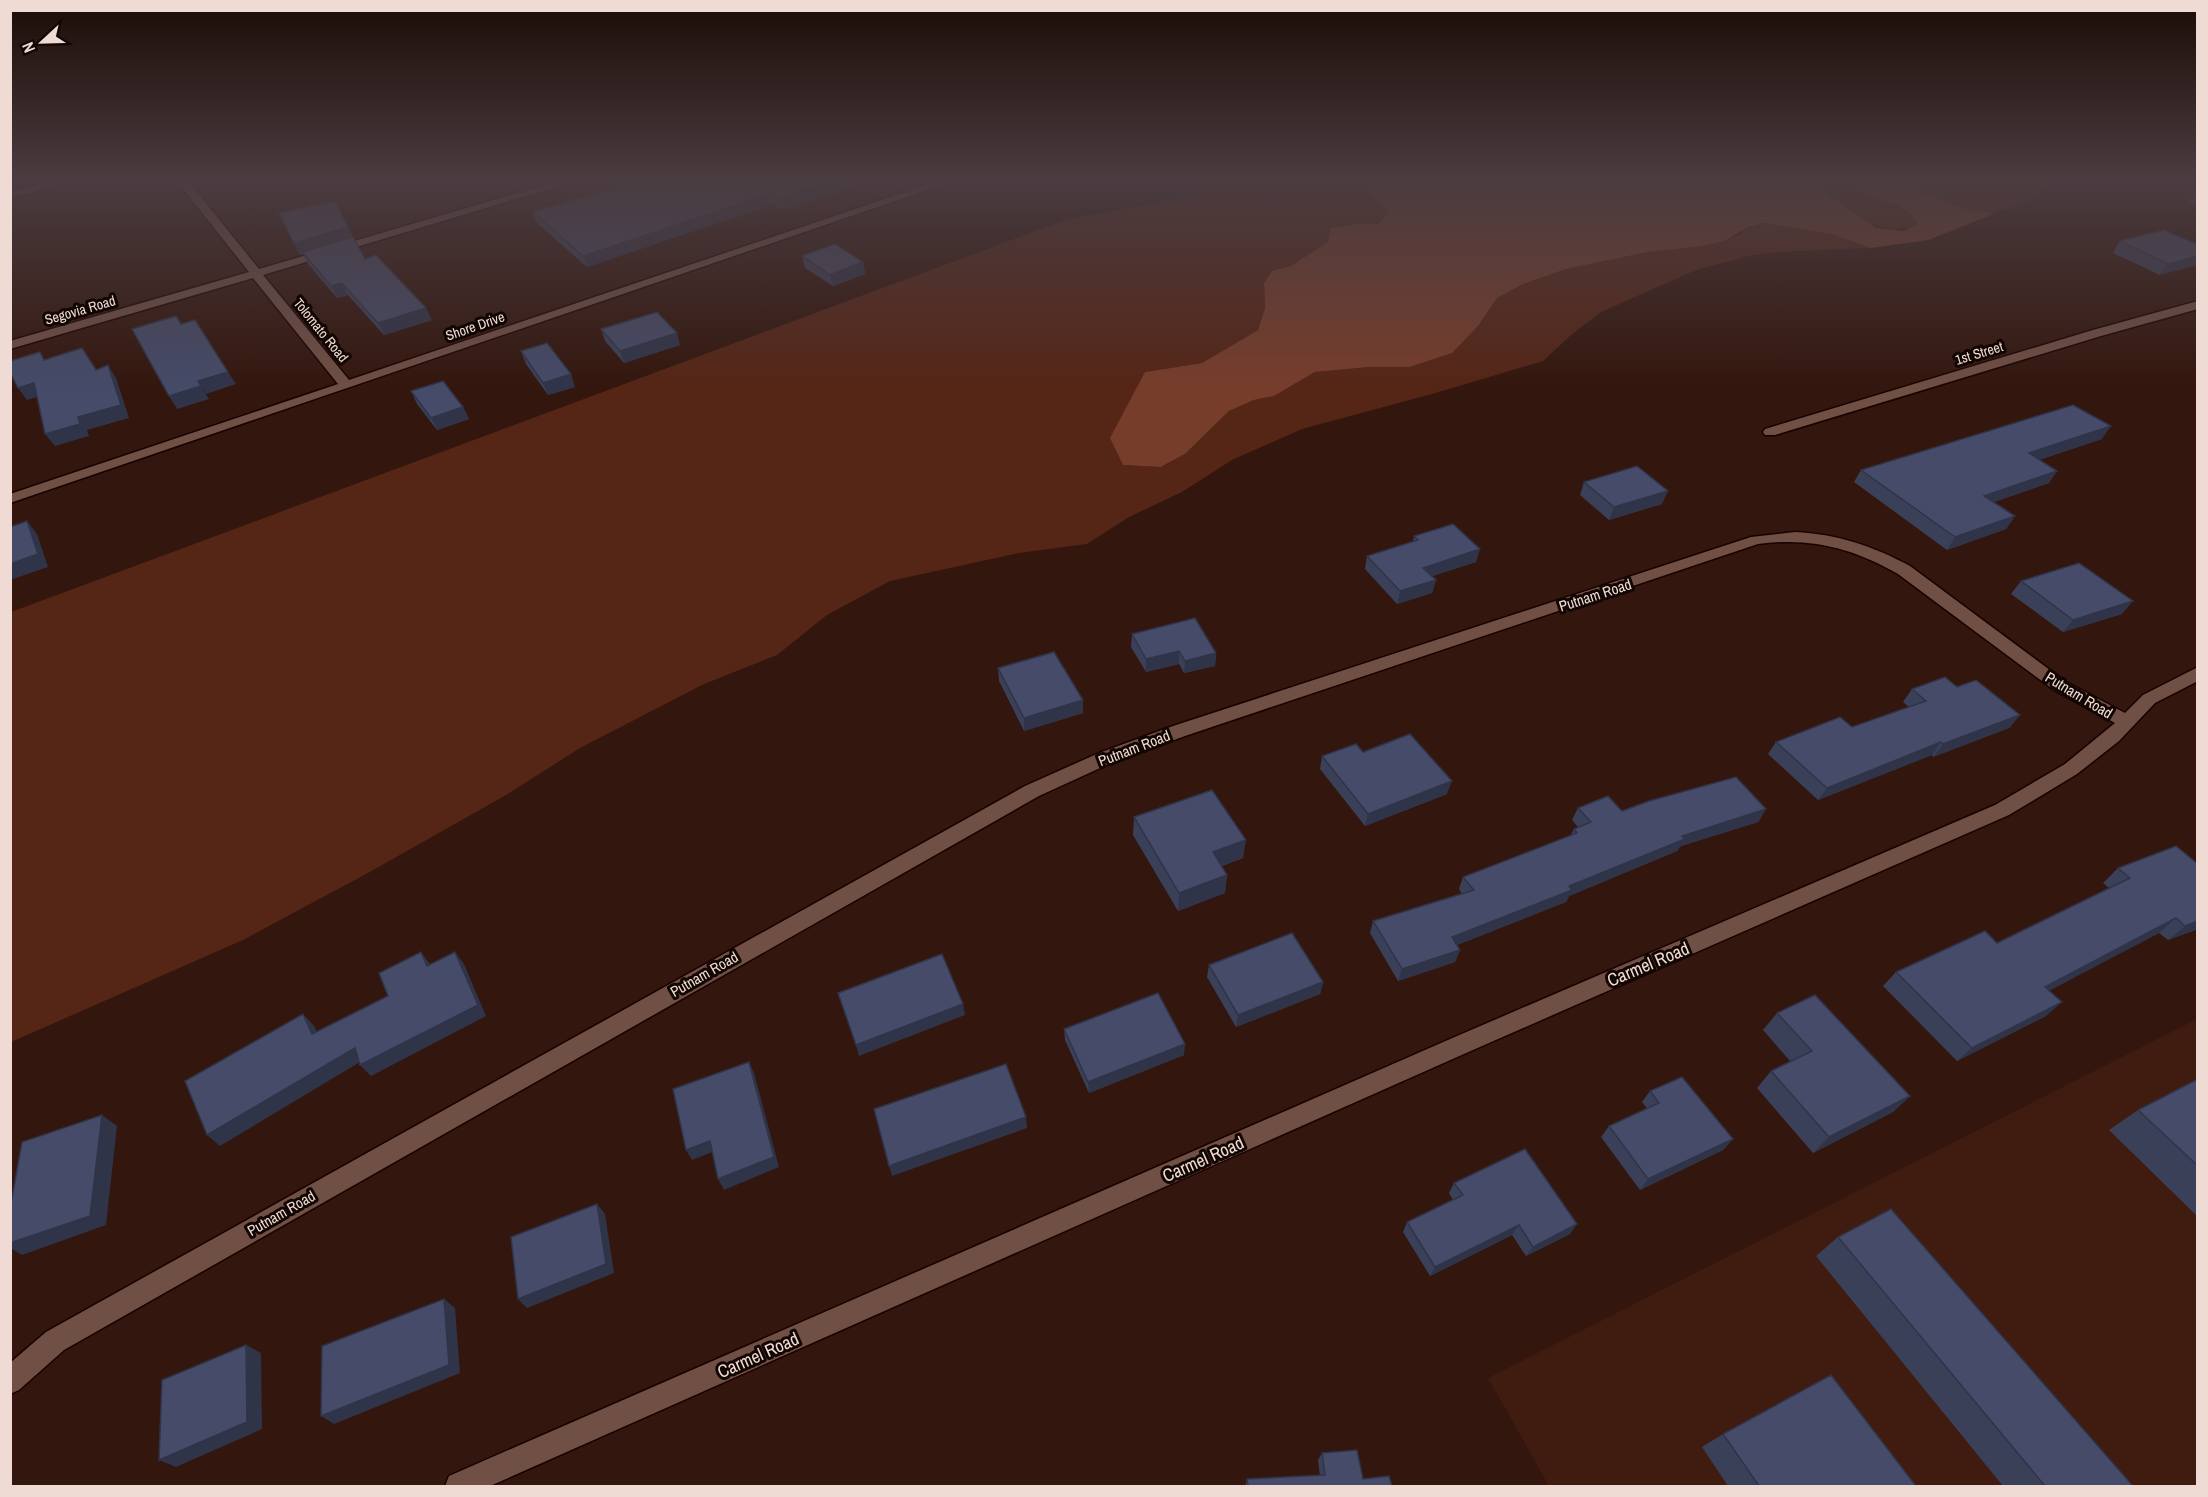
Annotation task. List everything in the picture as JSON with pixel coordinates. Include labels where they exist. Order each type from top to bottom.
[{"type":"street","name":"Tolomato Road","points":[[238,251],[346,385]]},
{"type":"street","name":"Segovia Road","points":[[10,345],[335,251]]},
{"type":"street","name":"Shore Drive","points":[[10,500],[743,251]]},
{"type":"street","name":"1st Street","points":[[1770,432],[2086,336],[2198,305]]},
{"type":"street","name":"Putnam Road","points":[[10,1381],[55,1341],[1032,791],[1106,758],[1179,731],[1756,540],[1777,536],[1826,538],[1858,546],[1883,556],[2060,686],[2125,721],[2113,736],[2071,769],[2002,810],[1948,834]]},
{"type":"street","points":[[2125,721],[2149,699],[2198,673]]},
{"type":"street","name":"Carmel Road","points":[[459,1486],[1465,1043],[1948,834]]},
{"type":"shaded area","points":[[982,251],[1315,251],[1291,266],[1272,271],[1264,283],[1265,308],[1258,330],[1202,363],[1145,372],[1124,465],[1162,467],[1185,454],[1229,411],[1254,400],[1274,396],[1315,372],[1370,367],[1409,367],[1478,326],[1497,298],[1523,284],[1566,269],[1658,251],[1804,251],[1749,256],[1696,270],[1601,312],[1543,361],[1302,429],[1232,460],[1182,492],[1129,517],[1087,544],[1019,553],[890,581],[827,615],[777,655],[704,684],[580,748],[506,795],[243,940],[11,1042],[11,612]]},
{"type":"shaded area","points":[[1314,251],[1658,251],[1566,269],[1523,284],[1497,298],[1478,326],[1452,353],[1409,367],[1370,367],[1315,372],[1274,396],[1254,400],[1229,411],[1185,454],[1161,467],[1123,465],[1110,438],[1145,372],[1202,363],[1258,330],[1265,308],[1264,283],[1272,271],[1291,266]]},
{"type":"shaded area","points":[[2197,1019],[2197,1486],[1549,1486],[1488,1378]]},
{"type":"building","points":[[361,251],[365,259],[376,255],[426,308],[378,323],[342,283],[331,286],[302,252]]},
{"type":"building","points":[[577,251],[598,251],[583,256]]},
{"type":"building","points":[[816,251],[846,251],[863,262],[830,275],[802,256]]},
{"type":"building","points":[[2141,251],[2198,251],[2198,256],[2168,264]]},
{"type":"building","points":[[657,312],[677,333],[620,351],[601,329]]},
{"type":"building","points":[[176,316],[181,324],[195,320],[228,372],[198,381],[201,386],[169,396],[132,329]]},
{"type":"building","points":[[547,343],[571,374],[543,383],[521,351]]},
{"type":"building","points":[[82,348],[96,370],[108,365],[121,405],[78,417],[80,424],[45,434],[34,383],[18,388],[10,372],[10,361],[40,352],[44,360]]},
{"type":"building","points":[[443,381],[463,407],[431,418],[411,391]]},
{"type":"building","points":[[2073,405],[2111,426],[2029,453],[2057,471],[1984,496],[2015,516],[1955,537],[1861,470]]},
{"type":"building","points":[[1637,466],[1668,491],[1614,507],[1584,482]]},
{"type":"building","points":[[27,521],[38,554],[10,564],[10,527]]},
{"type":"building","points":[[1453,524],[1480,549],[1423,568],[1436,580],[1400,591],[1367,556],[1418,540],[1414,536]]},
{"type":"building","points":[[2079,563],[2133,601],[2073,620],[2021,581]]},
{"type":"building","points":[[1195,618],[1216,653],[1185,661],[1179,651],[1146,659],[1132,634]]},
{"type":"building","points":[[1054,652],[1083,700],[1024,718],[998,668]]},
{"type":"building","points":[[1945,677],[1957,687],[1976,680],[2020,715],[1943,744],[1941,742],[1827,788],[1776,742],[1840,717],[1852,727],[1926,701],[1912,689]]},
{"type":"building","points":[[1410,734],[1452,781],[1368,814],[1322,756],[1356,744],[1363,752]]},
{"type":"building","points":[[1736,777],[1766,809],[1682,836],[1685,839],[1569,886],[1572,890],[1452,937],[1460,950],[1402,969],[1373,921],[1474,890],[1463,877],[1577,833],[1574,829],[1591,822],[1578,808],[1608,796],[1622,811],[1649,801]]},
{"type":"building","points":[[1212,790],[1246,840],[1213,852],[1227,875],[1179,893],[1134,817]]},
{"type":"building","points":[[2176,846],[2198,864],[2198,921],[2185,926],[2176,918],[2045,987],[2062,1002],[1972,1048],[1896,972],[1985,931],[1997,943],[2130,878],[2118,868]]},
{"type":"building","points":[[1292,933],[1323,982],[1238,1015],[1209,965]]},
{"type":"building","points":[[421,952],[427,966],[455,952],[478,1005],[360,1065],[355,1048],[207,1135],[185,1081],[303,1014],[312,1034],[388,996],[379,973]]},
{"type":"building","points":[[942,954],[963,1004],[856,1045],[838,993]]},
{"type":"building","points":[[1158,993],[1185,1044],[1088,1082],[1064,1029]]},
{"type":"building","points":[[1815,995],[1910,1096],[1829,1137],[1771,1071],[1812,1051],[1777,1013]]},
{"type":"building","points":[[749,1062],[774,1157],[718,1179],[710,1141],[686,1150],[673,1089]]},
{"type":"building","points":[[1006,1064],[1026,1117],[889,1166],[874,1109]]},
{"type":"building","points":[[1682,1077],[1733,1139],[1648,1179],[1609,1126],[1659,1103],[1650,1091]]},
{"type":"building","points":[[2198,1079],[2198,1166],[2138,1110]]},
{"type":"building","points":[[102,1115],[90,1216],[10,1243],[10,1209],[22,1142]]},
{"type":"building","points":[[1525,1149],[1577,1224],[1533,1247],[1519,1225],[1435,1267],[1407,1222],[1463,1195],[1454,1183]]},
{"type":"building","points":[[597,1204],[606,1264],[518,1299],[511,1237]]},
{"type":"building","points":[[1891,1209],[2133,1486],[2045,1486],[1838,1237]]},
{"type":"building","points":[[444,1299],[449,1365],[321,1416],[322,1346]]},
{"type":"building","points":[[246,1345],[247,1422],[159,1460],[162,1380]]},
{"type":"building","points":[[1831,1375],[1916,1486],[1759,1486],[1723,1434]]},
{"type":"building","points":[[1357,1450],[1363,1479],[1389,1476],[1392,1486],[1248,1486],[1247,1479],[1325,1475],[1322,1453]]}]
